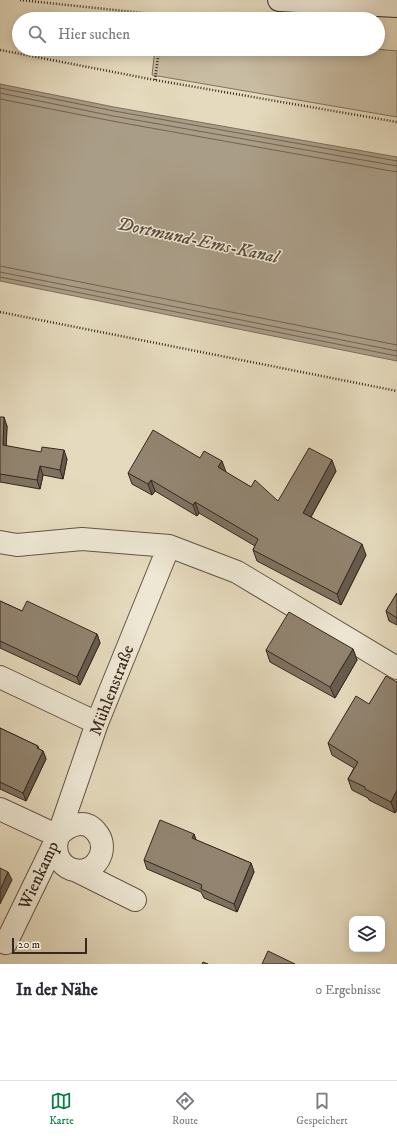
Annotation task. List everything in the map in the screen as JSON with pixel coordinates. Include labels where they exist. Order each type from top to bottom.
[{"type":"street","points":[[279,0],[397,6]]},
{"type":"street","points":[[0,542],[17,545],[82,539],[169,546],[237,572],[397,668]]},
{"type":"street","name":"Mühlenstraße","points":[[58,836],[97,723],[169,546]]},
{"type":"street","points":[[0,678],[97,723]]},
{"type":"street","name":"Wienkamp","points":[[0,809],[58,836],[6,943],[0,941]]},
{"type":"street","points":[[81,824],[90,827],[97,833],[102,841],[102,851],[99,859],[93,866],[84,870],[75,870],[67,867],[60,861],[56,853],[58,836],[64,829],[72,825],[81,824]]},
{"type":"street","name":"Wienkamp","points":[[75,870],[135,900]]},
{"type":"path","points":[[20,0],[142,12]]},
{"type":"path","points":[[0,50],[12,52]]},
{"type":"path","points":[[31,56],[155,80],[397,122]]},
{"type":"path","points":[[155,80],[158,56]]},
{"type":"path","points":[[0,312],[397,391]]},
{"type":"shaded area","points":[[385,50],[397,51],[397,117],[152,75],[154,56],[385,56]]},
{"type":"water","name":"Dortmund-Ems-Kanal","points":[[0,84],[114,107],[397,157],[397,361],[0,281]]},
{"type":"building","points":[[0,417],[4,417],[3,445],[41,452],[42,447],[64,450],[60,470],[40,466],[37,480],[0,474]]},
{"type":"building","points":[[153,430],[200,458],[204,451],[222,461],[218,467],[251,487],[255,480],[278,501],[309,448],[332,460],[303,513],[362,544],[337,594],[253,550],[258,539],[195,502],[193,505],[151,480],[148,484],[128,473]]},
{"type":"building","points":[[397,593],[397,618],[386,611]]},
{"type":"building","points":[[0,601],[22,611],[27,601],[97,634],[77,677],[0,641]]},
{"type":"building","points":[[289,612],[353,649],[330,687],[266,650]]},
{"type":"building","points":[[386,676],[397,682],[397,790],[391,802],[348,779],[358,762],[328,743],[356,696],[369,704]]},
{"type":"building","points":[[0,728],[38,746],[37,748],[43,751],[23,793],[0,782]]},
{"type":"building","points":[[160,820],[194,834],[192,838],[251,863],[234,904],[201,889],[202,885],[144,860]]},
{"type":"building","points":[[0,868],[8,872],[0,890]]},
{"type":"building","points":[[268,951],[295,964],[262,964]]}]
